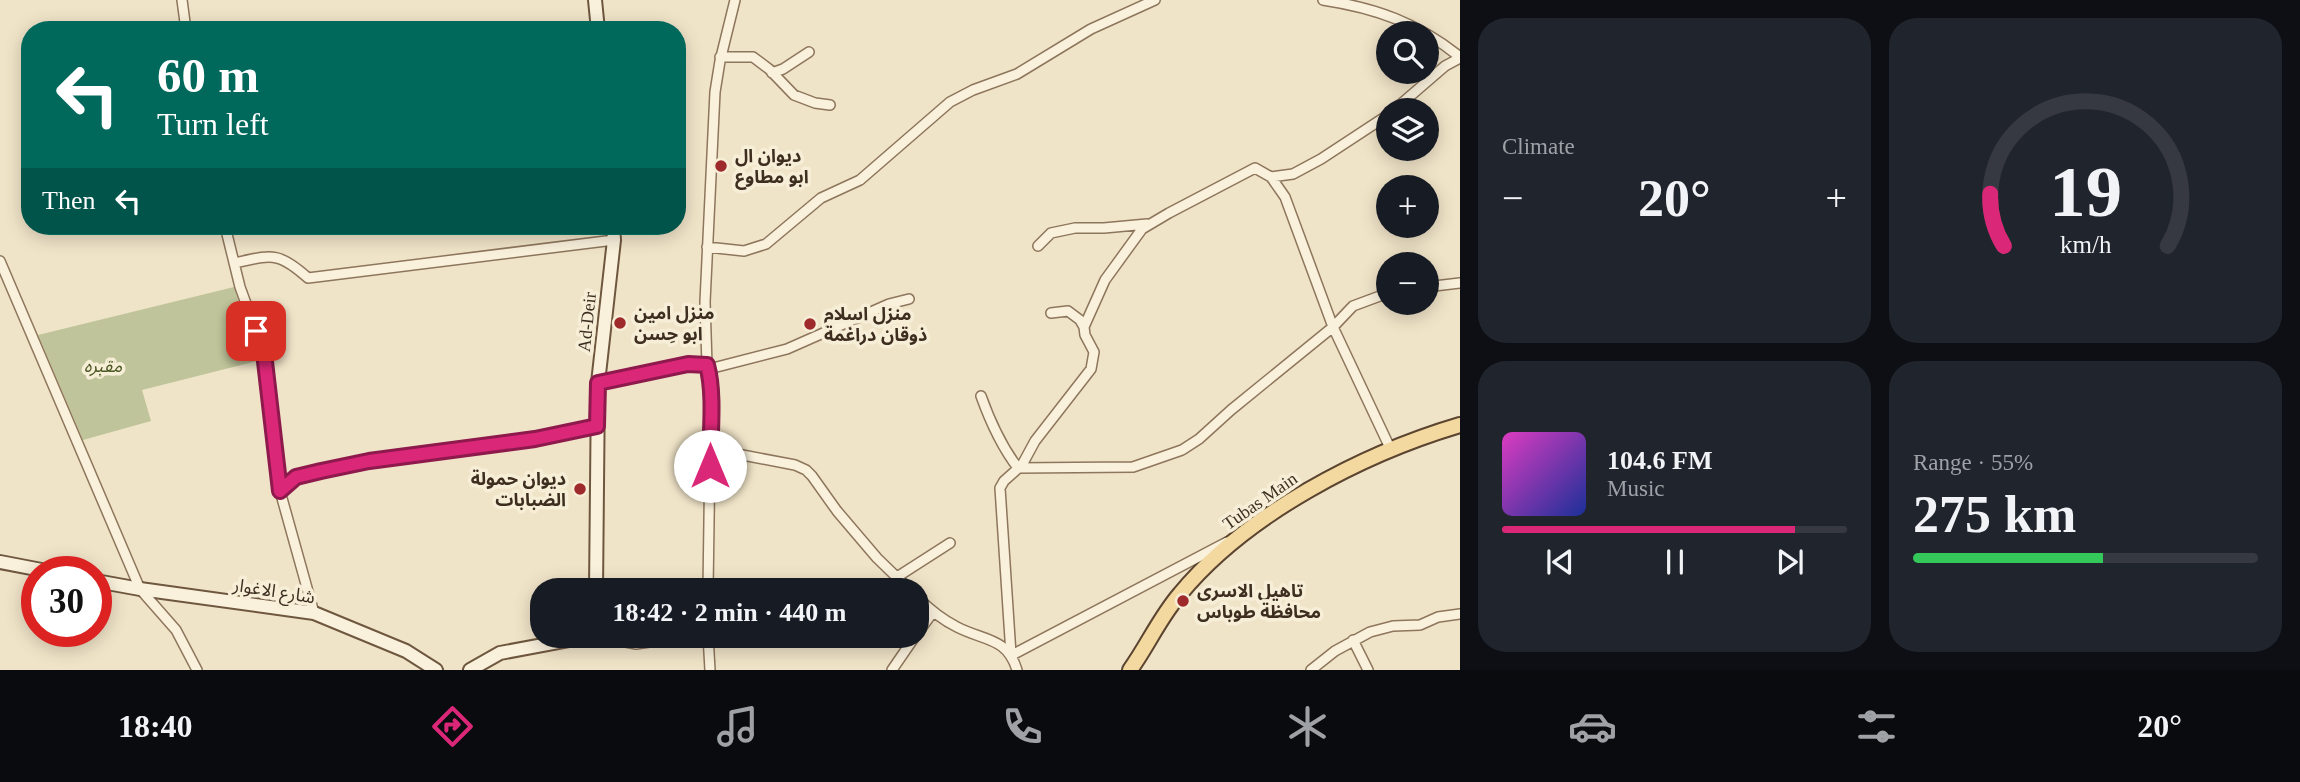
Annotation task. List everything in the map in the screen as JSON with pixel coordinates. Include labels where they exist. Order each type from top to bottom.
[{"type":"main road","name":"Tubas Main","points":[[1130,670],[1163,616],[1181,593],[1208,564],[1252,529],[1314,487],[1391,450],[1460,425]]},
{"type":"street","points":[[182,0],[185,21]]},
{"type":"street","points":[[595,0],[597,21]]},
{"type":"street","points":[[708,578],[711,384],[705,302],[707,247],[715,92],[720,57],[736,0]]},
{"type":"street","points":[[707,247],[744,251],[766,244],[821,198],[860,180],[950,102],[973,90],[1017,74],[1091,29],[1155,0]]},
{"type":"street","points":[[1323,0],[1362,3],[1432,35],[1460,58],[1446,66],[1408,98]]},
{"type":"street","points":[[772,73],[796,62],[809,52]]},
{"type":"street","points":[[720,57],[753,57],[794,95],[830,105]]},
{"type":"street","points":[[1271,177],[1293,174],[1303,169],[1376,123]]},
{"type":"street","points":[[1084,327],[1105,280],[1132,246],[1138,234],[1149,224],[1255,168],[1271,177],[1285,197],[1333,327],[1391,450]]},
{"type":"street","points":[[1038,246],[1051,233],[1075,228],[1149,224]]},
{"type":"street","points":[[227,235],[240,287],[264,353],[280,491],[314,613]]},
{"type":"street","name":"Ad-Deir","points":[[596,578],[598,383],[614,235]]},
{"type":"street","points":[[234,263],[268,255],[288,261],[308,278],[614,240]]},
{"type":"street","points":[[0,261],[140,589],[176,630],[197,670]]},
{"type":"street","points":[[1439,285],[1460,283]]},
{"type":"street","points":[[1018,468],[1133,467],[1182,450],[1199,439],[1333,327],[1353,306],[1376,297]]},
{"type":"street","points":[[598,383],[688,364],[708,367],[787,349],[889,304],[909,299]]},
{"type":"street","points":[[1011,655],[999,496],[1004,481],[1018,468],[1035,441],[1091,369],[1094,352],[1080,320],[1068,311],[1051,313]]},
{"type":"street","points":[[981,396],[990,422],[1018,468]]},
{"type":"street","points":[[280,491],[296,477],[369,461],[535,439],[597,426]]},
{"type":"street","points":[[710,449],[795,465],[806,470],[837,511],[897,577],[950,542]]},
{"type":"street","points":[[1011,655],[1252,529]]},
{"type":"street","points":[[0,562],[21,566]]},
{"type":"street","name":"شارع الاغوار","points":[[112,584],[314,613],[406,651],[436,670]]},
{"type":"street","points":[[929,608],[964,631],[1003,645],[1017,670]]},
{"type":"street","points":[[929,618],[933,612]]},
{"type":"street","points":[[1311,670],[1353,640],[1381,628],[1420,625],[1438,617],[1460,614]]},
{"type":"street","points":[[1353,640],[1368,670]]},
{"type":"street","points":[[470,670],[500,653],[530,647]]},
{"type":"street","points":[[709,648],[710,670]]},
{"type":"street","points":[[892,670],[908,648]]},
{"type":"green space","name":"مقبره","points":[[234,287],[257,361],[142,390],[151,421],[83,440],[38,335]]},
{"type":"place","name":"ديوان ال ابو مطاوع","points":[[721,166]]},
{"type":"place","name":"منزل امين ابو حِسن","points":[[620,323]]},
{"type":"place","name":"منزل اسلام ذوقان دراغمة","points":[[810,324]]},
{"type":"place","name":"ديوان حمولة الضبابات","points":[[580,489]]},
{"type":"place","name":"تاهيل الاسرى محافظة طوباس","points":[[1183,601]]},
{"type":"route","points":[[256,331],[264,353],[280,491],[296,477],[369,461],[535,439],[597,426],[598,383],[688,364],[707,365],[709,369],[710,466]]}]
